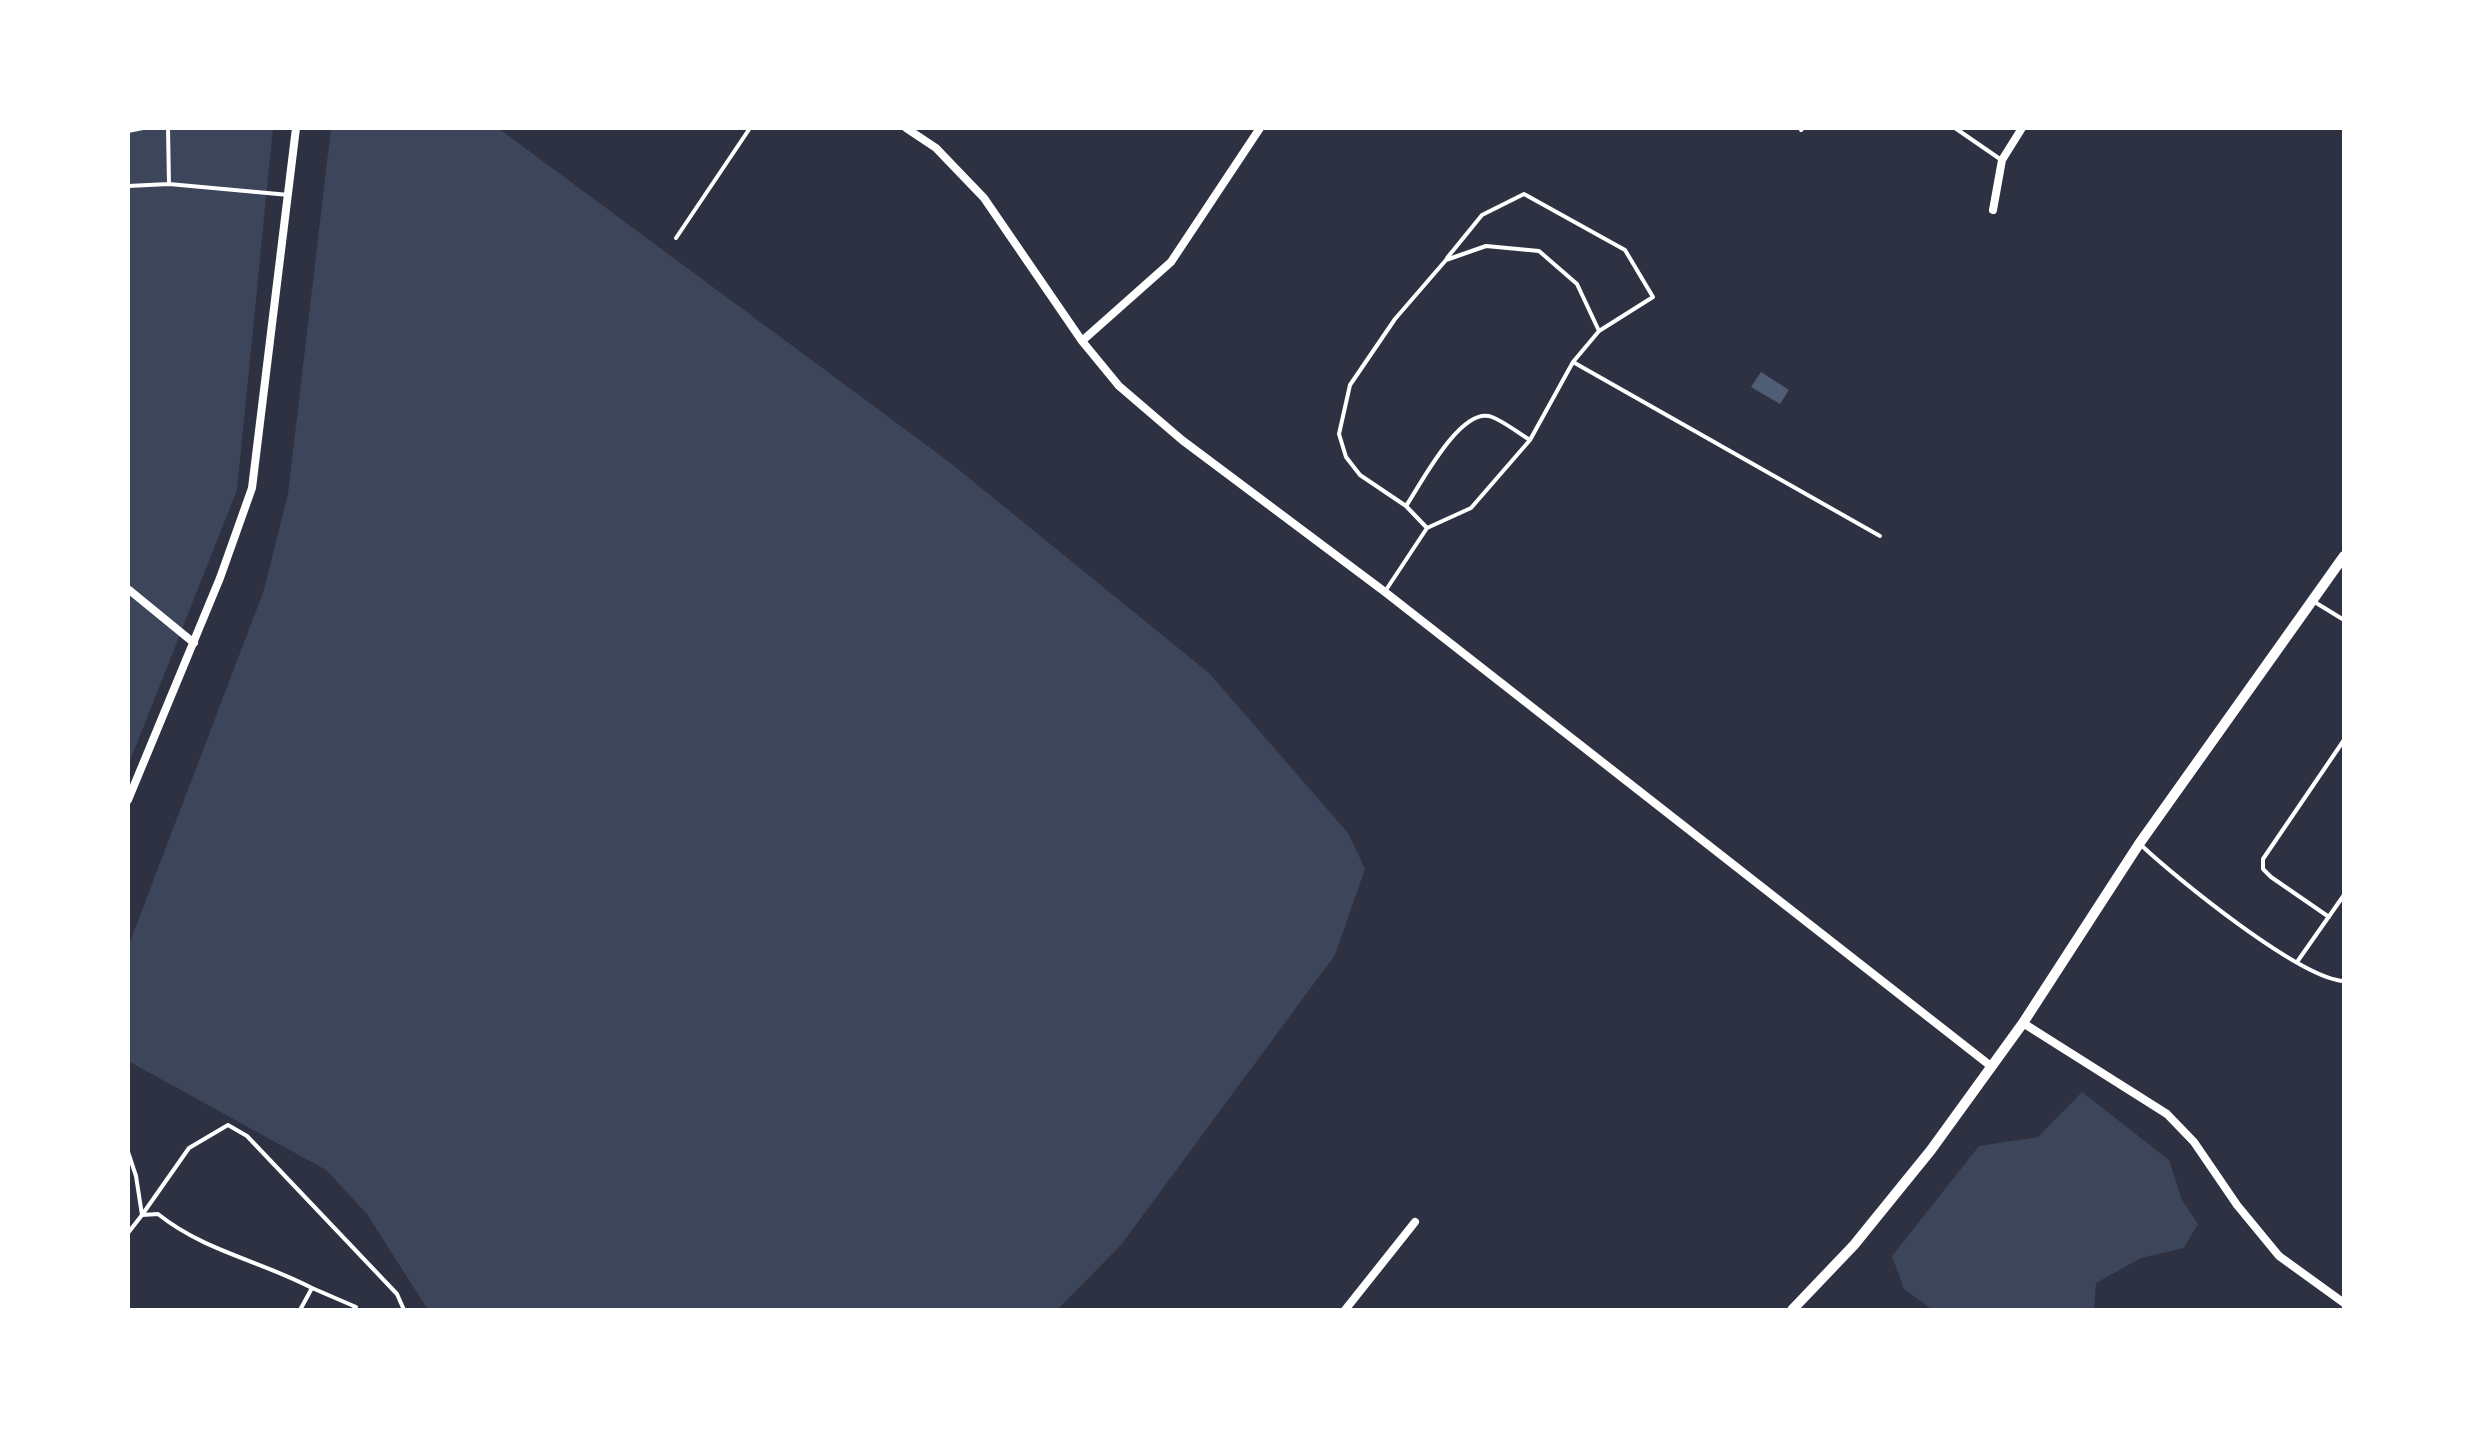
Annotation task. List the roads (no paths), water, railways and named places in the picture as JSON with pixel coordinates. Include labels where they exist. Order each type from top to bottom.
[{"type":"street","points":[[128,800],[194,643],[252,488],[296,128]]},
{"type":"street","points":[[906,128],[936,148],[984,198],[1082,341],[1119,386],[1182,440],[1385,592],[1992,1067]]},
{"type":"street","points":[[1082,341],[1171,262],[1260,128]]},
{"type":"street","points":[[1993,210],[2002,160],[2022,128]]},
{"type":"street","points":[[1792,1310],[1894,1198],[1992,1067],[2139,844],[2344,556]]},
{"type":"street","points":[[128,589],[194,643]]},
{"type":"street","points":[[2023,1023],[2167,1114],[2194,1142],[2237,1205],[2279,1256],[2344,1303]]},
{"type":"street","points":[[1345,1310],[1415,1222]]},
{"type":"lane","points":[[128,131],[143,128]]},
{"type":"lane","points":[[168,128],[169,184]]},
{"type":"lane","points":[[676,238],[750,128]]},
{"type":"lane","points":[[1955,128],[2002,160]]},
{"type":"lane","points":[[128,186],[169,184],[289,195]]},
{"type":"lane","points":[[1385,592],[1427,528],[1471,508],[1530,440],[1573,362],[1599,331],[1653,297],[1625,250],[1524,194],[1482,215],[1395,319],[1350,385],[1341,410],[1339,434],[1346,457],[1360,475],[1406,506],[1427,528]]},
{"type":"lane","points":[[1446,260],[1486,246],[1539,251],[1577,284],[1599,331]]},
{"type":"lane","points":[[1573,362],[1880,536]]},
{"type":"lane","points":[[1406,506],[1461,425],[1475,416],[1491,416],[1530,440]]},
{"type":"lane","points":[[2313,601],[2344,620]]},
{"type":"lane","points":[[2329,917],[2271,877],[2263,869],[2263,859],[2344,740]]},
{"type":"lane","points":[[2139,844],[2167,871],[2297,962],[2323,977],[2344,981]]},
{"type":"lane","points":[[2297,962],[2344,895]]},
{"type":"lane","points":[[128,1233],[189,1148],[228,1125],[247,1136],[346,1239],[397,1294],[404,1310]]},
{"type":"lane","points":[[128,1152],[136,1176],[142,1215]]},
{"type":"lane","points":[[142,1215],[158,1214],[182,1234],[215,1249],[270,1266],[356,1307],[353,1310]]},
{"type":"lane","points":[[300,1310],[312,1288]]}]
